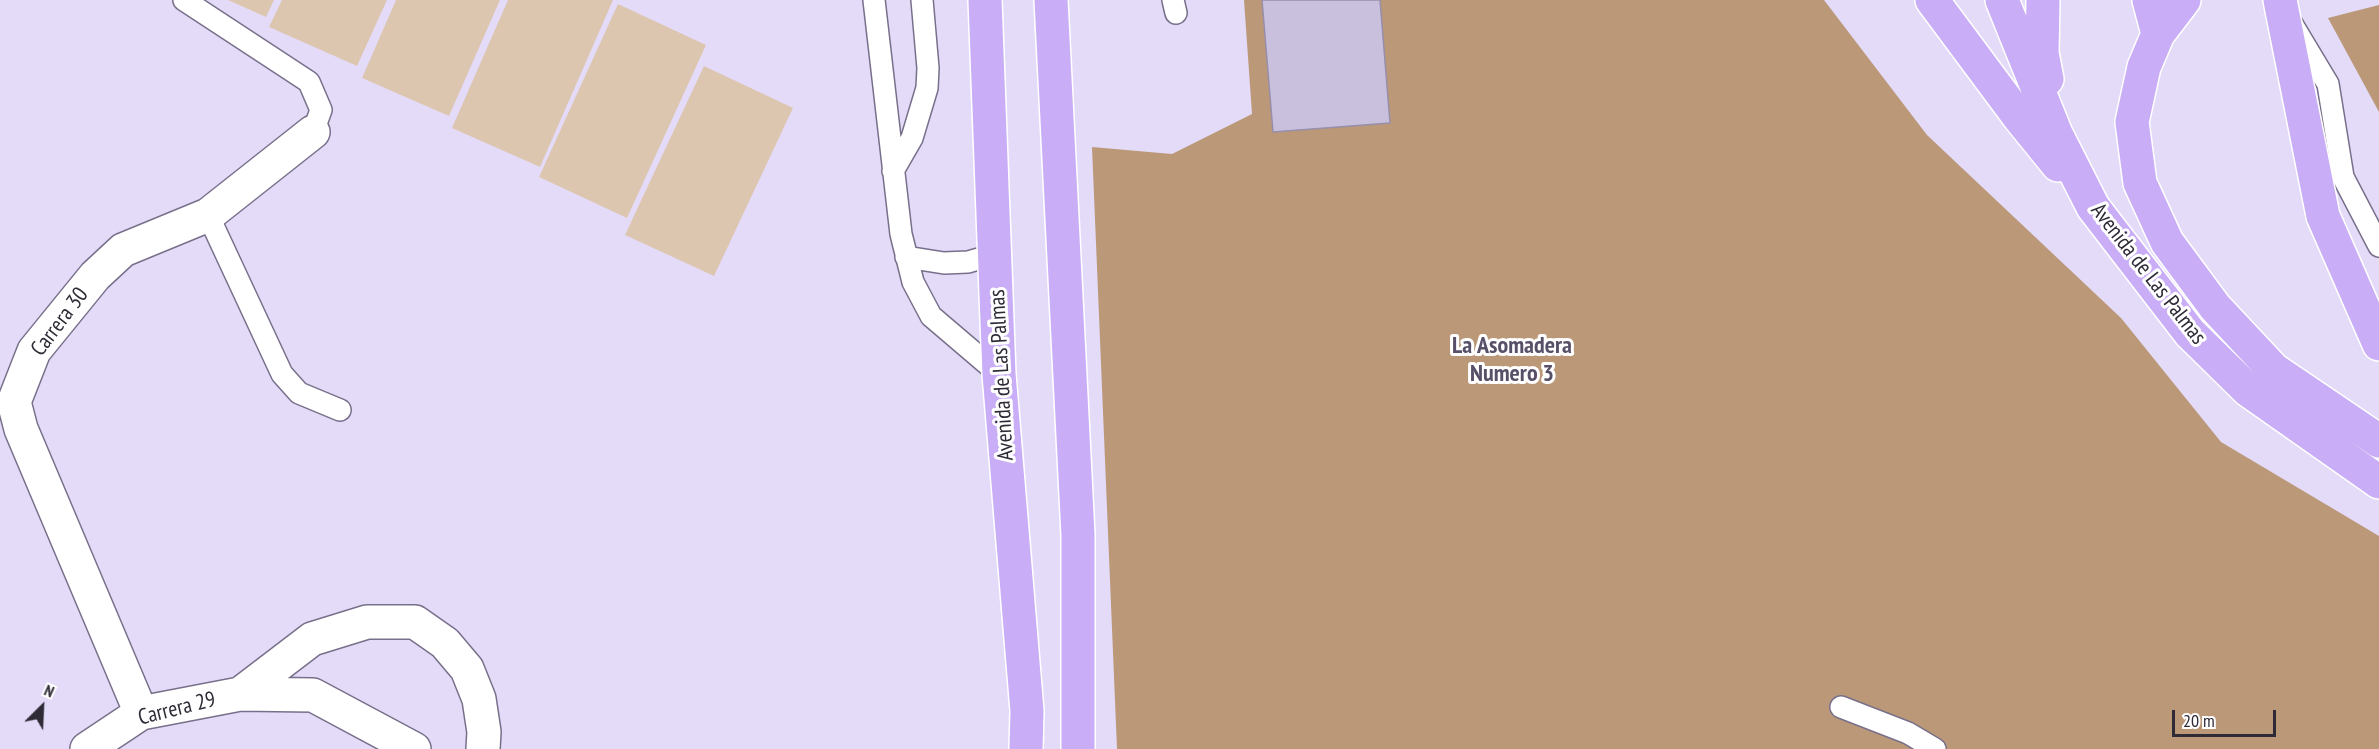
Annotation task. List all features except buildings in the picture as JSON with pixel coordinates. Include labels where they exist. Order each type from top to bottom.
[{"type":"main road","name":"Avenida de Las Palmas","points":[[985,0],[999,374],[1027,711],[1026,749]]},
{"type":"main road","points":[[1051,0],[1078,535],[1078,749]]},
{"type":"main road","points":[[1932,0],[2019,117],[2093,207]]},
{"type":"main road","name":"Avenida de Las Palmas","points":[[2002,0],[2056,134],[2093,207],[2190,333],[2248,390],[2379,482]]},
{"type":"main road","points":[[2043,0],[2042,53],[2056,134]]},
{"type":"main road","points":[[2149,0],[2158,34]]},
{"type":"main road","points":[[2184,0],[2158,34],[2144,67],[2132,122],[2140,183],[2167,242],[2215,307],[2274,370],[2379,441]]},
{"type":"main road","points":[[2281,2],[2323,216],[2379,344]]},
{"type":"street","name":"Carrera 30","points":[[141,713],[21,429],[14,402],[34,351],[94,276],[123,250],[208,215],[313,132]]},
{"type":"street","name":"Carrera 29","points":[[240,694],[312,639],[367,622],[415,622],[445,643],[467,669],[479,699],[484,732],[483,749]]},
{"type":"street","name":"Carrera 29","points":[[87,749],[141,713],[240,694],[313,695],[414,749]]},
{"type":"lane","points":[[184,0],[309,82],[321,110],[313,132]]},
{"type":"lane","points":[[874,0],[893,171],[906,257],[913,282],[931,316],[999,374]]},
{"type":"lane","points":[[893,171],[912,138],[927,88],[928,68],[922,0]]},
{"type":"lane","points":[[2281,2],[2328,84],[2343,177],[2379,246]]},
{"type":"lane","points":[[208,215],[282,374],[299,393],[340,410]]},
{"type":"lane","points":[[906,257],[944,263],[968,262],[996,254]]},
{"type":"lane","points":[[1841,706],[1908,733],[1935,749]]},
{"type":"shaded area","points":[[228,0],[274,0],[266,17]]},
{"type":"shaded area","points":[[282,0],[387,0],[357,66],[269,27]]},
{"type":"shaded area","points":[[396,0],[500,0],[449,116],[362,78]]},
{"type":"shaded area","points":[[508,0],[613,0],[540,167],[452,128]]},
{"type":"shaded area","points":[[1244,0],[1824,0],[1927,135],[2121,318],[2221,442],[2379,536],[2379,749],[1117,749],[1092,147],[1172,154],[1252,114]]},
{"type":"shaded area","points":[[618,4],[706,45],[627,218],[539,177]]},
{"type":"shaded area","points":[[2379,5],[2379,112],[2328,18]]},
{"type":"shaded area","points":[[704,66],[793,108],[714,276],[625,235]]},
{"type":"district","name":"La Asomadera Numero 3","points":[[1512,360]]}]
